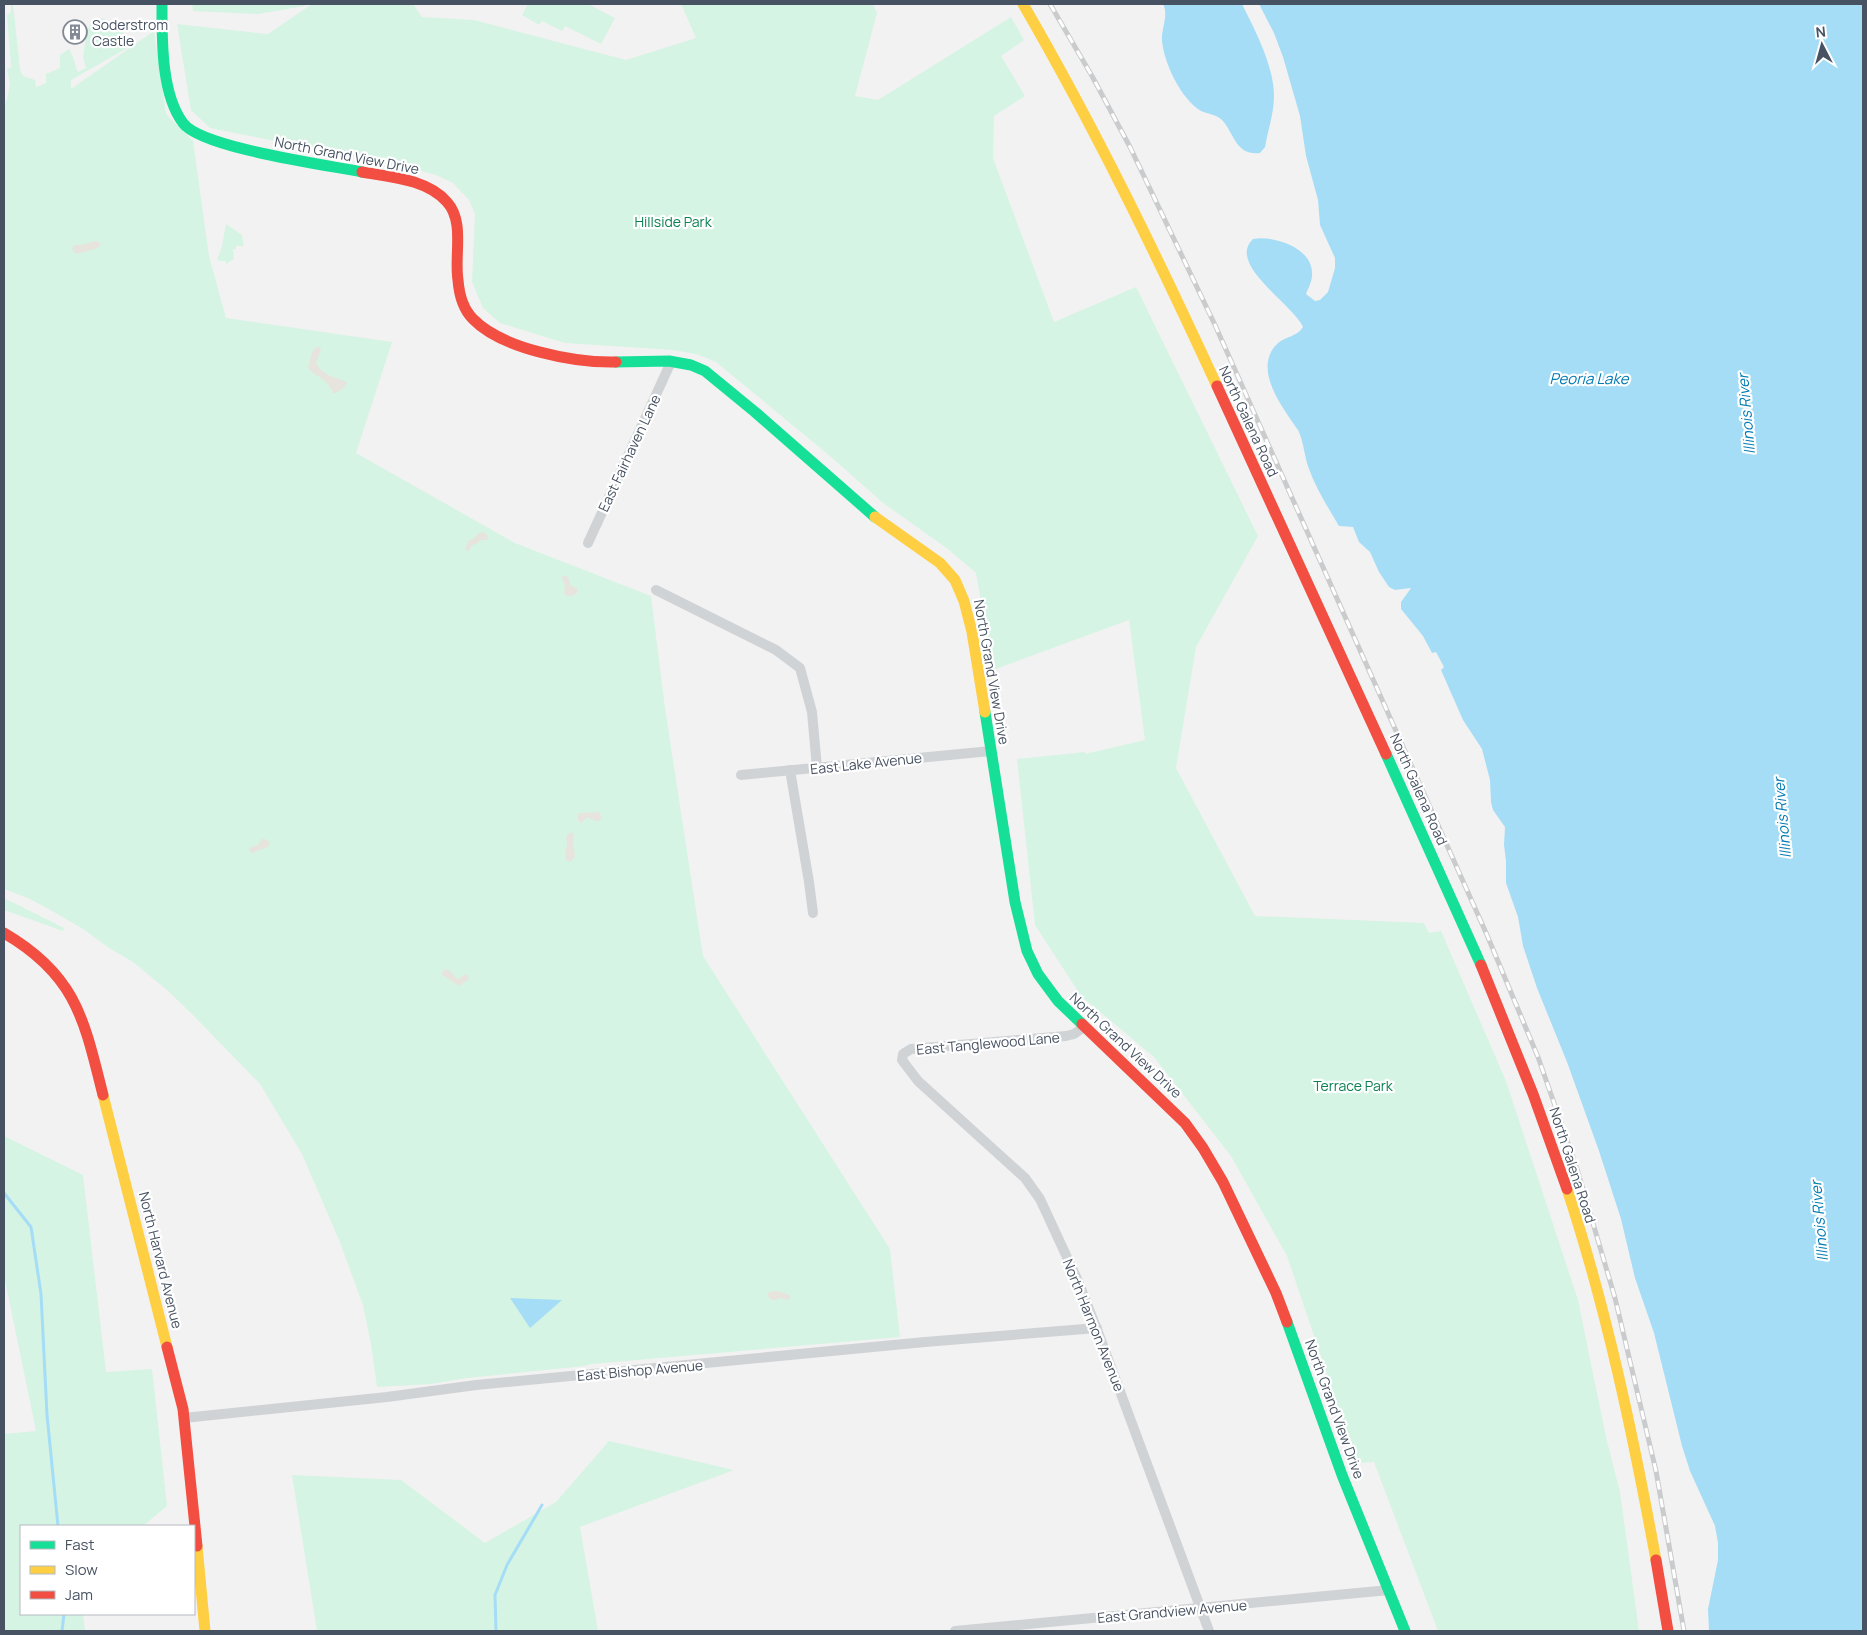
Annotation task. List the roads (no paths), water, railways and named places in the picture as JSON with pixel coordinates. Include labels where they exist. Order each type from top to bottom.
[{"type":"street","name":"North Grand View Drive","points":[[162,4],[162,29],[170,96],[178,117],[187,128],[210,140],[246,150],[411,181],[423,185],[441,196],[455,213],[457,275],[460,294],[465,308],[473,320],[487,329],[525,346],[557,356],[581,361],[671,362],[693,366],[714,378],[765,420],[864,509],[936,560],[952,576],[963,597],[970,623],[1015,902],[1025,945],[1035,968],[1049,991],[1181,1118],[1203,1148],[1220,1178],[1271,1281],[1298,1348],[1345,1482],[1406,1631]]},
{"type":"street","name":"North Galena Road","points":[[1023,4],[1048,44],[1091,126],[1174,295],[1419,825],[1488,980],[1518,1053],[1568,1193],[1604,1314],[1640,1472],[1668,1631]]},
{"type":"street","name":"East Fairhaven Lane","points":[[588,543],[671,362]]},
{"type":"street","points":[[656,590],[776,650],[800,668],[812,712],[817,768]]},
{"type":"street","name":"East Lake Avenue","points":[[741,775],[991,751]]},
{"type":"street","points":[[790,770],[813,913]]},
{"type":"street","name":"North Harvard Avenue","points":[[4,933],[27,947],[48,964],[65,985],[84,1020],[184,1418],[195,1525]]},
{"type":"street","name":"East Tanglewood Lane","points":[[905,1065],[902,1056],[911,1049],[1066,1036],[1074,1034],[1084,1026]]},
{"type":"street","name":"North Harmon Avenue","points":[[905,1065],[918,1082],[1016,1169],[1031,1185],[1045,1210],[1097,1328],[1209,1631]]},
{"type":"street","name":"East Bishop Avenue","points":[[184,1418],[387,1397],[476,1385],[925,1342],[1097,1328]]},
{"type":"street","name":"North Harvard Avenue","points":[[195,1530],[205,1631]]},
{"type":"street","name":"East Grandview Avenue","points":[[954,1631],[1389,1590]]},
{"type":"water","points":[[1163,4],[1242,4],[1263,48],[1273,84],[1274,102],[1272,115],[1265,147],[1260,153],[1245,151],[1240,147],[1220,118],[1201,111],[1180,89],[1170,70],[1163,50],[1162,36],[1165,8]]},
{"type":"water","name":"Peoria Lake","points":[[1259,4],[1863,4],[1863,1631],[1709,1631],[1708,1609],[1718,1560],[1715,1526],[1690,1471],[1682,1446],[1654,1333],[1635,1278],[1621,1219],[1599,1151],[1523,946],[1518,917],[1506,883],[1505,827],[1493,810],[1490,780],[1482,749],[1463,720],[1441,670],[1444,667],[1436,652],[1432,653],[1423,636],[1401,609],[1401,602],[1411,588],[1395,590],[1389,587],[1379,572],[1370,552],[1359,542],[1353,527],[1339,526],[1315,484],[1307,464],[1298,430],[1272,388],[1268,364],[1270,353],[1278,343],[1298,333],[1303,327],[1288,307],[1264,284],[1255,272],[1248,260],[1247,249],[1253,239],[1261,238],[1280,241],[1298,250],[1310,263],[1312,277],[1306,294],[1315,301],[1320,300],[1328,292],[1335,268],[1335,258],[1320,225],[1318,200],[1306,156],[1300,116],[1283,57],[1274,33]]},
{"type":"water","points":[[510,1298],[562,1300],[530,1328]]},
{"type":"waterway","points":[[4,1193],[31,1227],[41,1294],[47,1415],[58,1525]]},
{"type":"waterway","points":[[496,1631],[495,1595],[507,1565],[542,1505]]},
{"type":"waterway","points":[[62,1631],[64,1615]]},
{"type":"railway","points":[[1050,4],[1092,76],[1130,147],[1215,325],[1487,935],[1538,1057],[1577,1169],[1615,1298],[1656,1471],[1684,1631]]},
{"type":"place","name":"Soderstrom Castle","points":[[75,32]]},
{"type":"park label","name":"Hillside Park","points":[[673,221]]},
{"type":"park label","name":"Terrace Park","points":[[1353,1085]]},
{"type":"water label","name":"Illinois River","points":[[1746,414]]},
{"type":"water label","name":"Illinois River","points":[[1782,818]]},
{"type":"water label","name":"Illinois River","points":[[1819,1221]]}]
